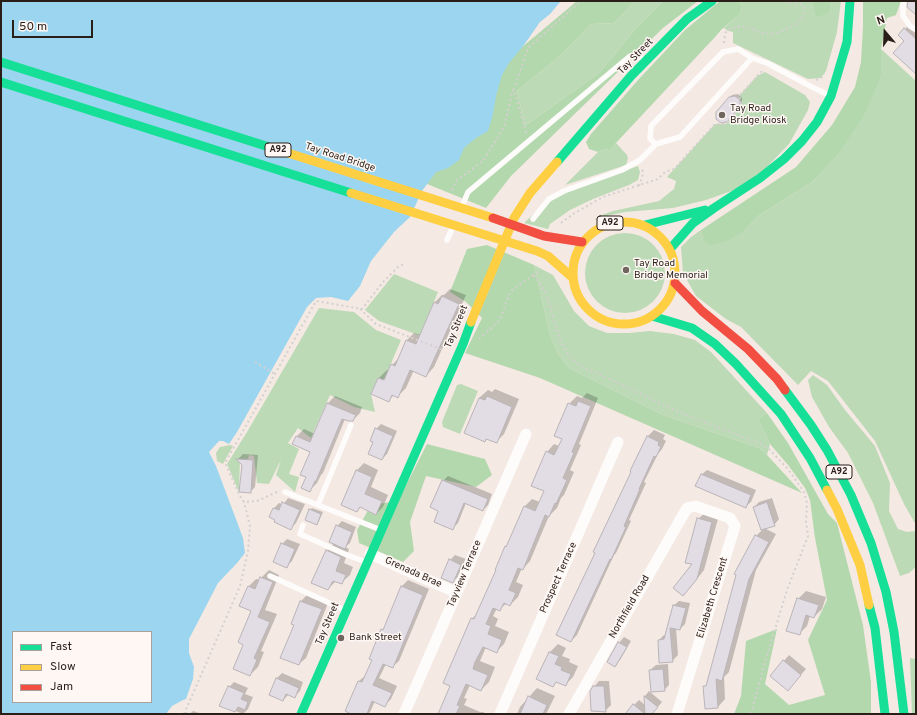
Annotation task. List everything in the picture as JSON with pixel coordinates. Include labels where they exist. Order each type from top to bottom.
[{"type":"main road","name":"Tay Street","points":[[301,714],[463,344],[474,313],[514,218],[530,193],[631,76],[688,19],[712,1]]},
{"type":"main road","points":[[670,249],[693,223],[760,178],[784,159],[802,141],[817,122],[831,96],[847,42],[850,1]]},
{"type":"main road","name":"Tay Road Bridge","points":[[1,62],[480,214],[544,236],[582,242]]},
{"type":"main road","name":"A92","points":[[1,82],[537,251],[548,256],[573,278]]},
{"type":"main road","points":[[644,225],[714,208]]},
{"type":"main road","name":"A92","points":[[624,221],[644,225],[662,237],[670,249],[676,272],[675,283],[671,295],[662,308],[652,316],[633,324],[615,324],[600,318],[585,306],[577,294],[573,278],[573,265],[582,242],[592,232],[610,223],[624,221]]},
{"type":"main road","name":"A92","points":[[675,283],[702,311],[748,349],[777,379],[812,425],[848,488],[871,543],[886,592],[894,632],[904,714]]},
{"type":"main road","name":"A92","points":[[652,316],[692,328],[715,344],[736,364],[782,414],[810,458],[837,509],[860,565],[875,628],[884,714]]},
{"type":"street","name":"Tayview Terrace","points":[[404,714],[526,434]]},
{"type":"street","name":"Prospect Terrace","points":[[500,714],[618,442]]},
{"type":"street","name":"Northfield Road","points":[[569,714],[687,508],[695,506]]},
{"type":"street","name":"Elizabeth Crescent","points":[[677,714],[734,526],[730,518],[695,506]]},
{"type":"street","name":"Grenada Brae","points":[[368,558],[457,593]]},
{"type":"lane","points":[[904,1],[903,16],[910,26],[916,30]]},
{"type":"lane","points":[[656,144],[650,139],[651,126],[722,52],[738,49],[752,58],[767,63],[831,96]]},
{"type":"lane","points":[[459,212],[468,192],[630,56],[641,58],[646,61]]},
{"type":"lane","points":[[533,219],[549,199],[564,191],[622,170],[640,160],[656,144],[680,137],[752,58]]},
{"type":"lane","points":[[447,240],[456,219]]},
{"type":"lane","points":[[318,505],[351,425]]},
{"type":"lane","points":[[285,492],[381,530]]},
{"type":"lane","points":[[302,525],[300,534],[347,555],[368,558]]},
{"type":"lane","points":[[270,576],[346,610]]},
{"type":"path","points":[[450,194],[456,181],[482,161],[504,127],[512,92],[528,48],[581,1]]},
{"type":"path","points":[[724,40],[726,30],[733,28],[747,27],[761,33],[768,34],[777,33],[800,21],[805,10],[804,6],[801,4],[780,1]]},
{"type":"path","points":[[560,224],[573,214],[603,197],[658,179],[665,172],[674,169],[715,124],[726,124],[742,106],[739,96],[764,69]]},
{"type":"path","points":[[514,89],[528,141]]},
{"type":"path","points":[[639,186],[643,174],[640,160]]},
{"type":"path","points":[[200,714],[184,713],[240,586],[248,552],[250,526],[244,502],[225,463],[316,301],[362,309],[383,282],[399,266],[406,264]]},
{"type":"path","points":[[481,337],[500,320],[510,292],[534,275],[547,296],[561,343],[568,354],[579,365],[679,412],[759,443],[769,449],[788,469],[804,492],[807,503],[806,522],[808,536],[787,590],[751,714]]},
{"type":"path","points":[[359,308],[376,324],[443,350]]},
{"type":"path","points":[[255,362],[275,374]]},
{"type":"path","points":[[244,502],[257,501],[277,492],[285,492]]},
{"type":"green space","points":[[577,1],[635,1],[614,23],[591,24],[561,55],[517,91],[525,126],[599,73],[638,26],[663,1],[698,1],[663,28],[511,176],[486,208],[410,177],[509,58]]},
{"type":"green space","points":[[635,1],[663,1],[638,26],[599,73],[525,126],[517,91],[561,55],[591,24],[614,23]]},
{"type":"green space","points":[[720,1],[739,1],[742,6],[740,14],[721,30],[610,151],[606,149],[598,152],[589,149],[586,142],[591,134],[638,80],[685,30]]},
{"type":"green space","points":[[739,1],[841,1],[837,32],[826,71],[821,78],[808,79],[733,43],[733,32],[724,28],[740,14],[742,6]]},
{"type":"green space","points":[[813,1],[830,1],[830,11],[819,17],[815,15]]},
{"type":"green space","points":[[863,1],[901,1],[896,15],[887,18],[881,49],[881,76],[864,115],[836,157],[812,182],[758,216],[744,231],[727,241],[710,245],[703,240],[701,230],[796,167],[832,125],[855,87],[861,62]]},
{"type":"green space","points":[[881,49],[916,81],[916,525],[904,504],[875,441],[828,381],[811,371],[798,385],[741,327],[726,319],[696,296],[683,273],[681,247],[701,230],[703,240],[744,231],[758,216],[812,182],[836,157],[881,76]]},
{"type":"green space","points":[[765,72],[805,95],[810,102],[808,110],[789,144],[765,169],[737,189],[706,200],[673,208],[625,212],[594,220],[599,216],[613,211],[659,201],[674,189],[676,181],[667,177],[715,124],[726,124],[742,106],[739,96],[757,76]]},
{"type":"green space","points":[[616,143],[627,155],[628,158],[626,165],[565,185],[598,152],[606,149],[610,151]]},
{"type":"green space","points":[[638,166],[640,172],[638,180],[570,210],[550,224],[548,229],[524,223],[545,203],[562,193]]},
{"type":"green space","points":[[625,233],[640,236],[653,245],[662,258],[665,273],[662,288],[653,301],[640,310],[625,313],[610,310],[597,301],[588,288],[585,273],[588,258],[597,245],[610,236]]},
{"type":"green space","points":[[487,245],[534,265],[550,335],[558,354],[569,368],[663,415],[759,448],[802,493],[540,378],[465,353],[482,318],[466,302],[450,292],[467,249]]},
{"type":"green space","points":[[534,265],[553,275],[574,311],[589,326],[607,333],[650,331],[674,334],[695,340],[711,352],[767,413],[758,419],[770,444],[767,455],[759,448],[663,415],[569,368],[558,354],[550,335]]},
{"type":"green space","points":[[394,274],[438,292],[422,330],[424,337],[379,321],[365,310]]},
{"type":"green space","points":[[319,308],[354,312],[376,330],[401,340],[384,380],[378,378],[371,394],[375,412],[354,407],[330,395],[311,438],[298,428],[288,443],[299,449],[289,474],[299,477],[295,492],[276,475],[281,460],[269,484],[257,483],[254,456],[249,455],[248,460],[240,459],[239,492],[227,464]]},
{"type":"green space","points":[[813,375],[827,385],[845,410],[875,446],[890,483],[889,511],[898,529],[907,532],[916,531],[916,567],[909,573],[900,576],[873,503],[848,453],[829,427],[812,397],[808,380]]},
{"type":"green space","points":[[461,384],[478,391],[460,434],[443,427],[442,422],[457,385]]},
{"type":"green space","points":[[767,413],[788,443],[828,514],[837,523],[863,625],[871,682],[871,714],[734,714],[741,696],[746,641],[777,629],[765,684],[789,705],[825,695],[808,640],[827,600],[815,538],[810,500],[805,488],[770,444],[758,419]]},
{"type":"green space","points":[[427,444],[485,459],[492,475],[476,487],[426,476],[410,522],[414,551],[403,562],[359,543],[357,530],[371,505],[398,501]]},
{"type":"green space","points":[[230,445],[233,446],[223,464],[217,461],[216,453],[220,447]]},
{"type":"green space","points":[[910,658],[916,659],[916,714],[912,714]]},
{"type":"water","points":[[1,1],[561,1],[550,14],[540,22],[509,63],[502,75],[488,131],[476,138],[464,148],[459,160],[448,168],[436,172],[422,191],[410,217],[394,232],[371,261],[360,286],[348,301],[331,297],[316,298],[307,307],[229,444],[219,441],[209,452],[216,466],[243,538],[245,553],[218,583],[189,639],[189,653],[194,667],[193,679],[186,699],[172,706],[166,714],[1,714]]},
{"type":"building","points":[[908,1],[916,1],[916,15],[907,7]]},
{"type":"building","points":[[904,28],[916,39],[916,74],[893,53],[904,41],[898,35]]},
{"type":"building","points":[[735,96],[740,100],[740,106],[727,122],[721,123],[716,119],[716,112],[729,97]]},
{"type":"building","points":[[442,296],[459,304],[426,377],[410,370],[398,398],[392,395],[389,402],[371,394],[378,378],[384,380],[391,364],[395,366],[406,340],[416,344],[434,302],[438,304]]},
{"type":"building","points":[[487,396],[512,407],[497,443],[486,439],[485,442],[464,433],[479,398],[485,400]]},
{"type":"building","points":[[578,401],[591,406],[563,478],[567,480],[549,517],[545,515],[523,570],[518,568],[509,590],[516,593],[510,606],[504,603],[500,611],[493,608],[486,624],[491,626],[488,634],[502,640],[497,653],[483,647],[475,662],[473,669],[488,675],[481,691],[466,684],[457,705],[460,706],[456,714],[438,714],[450,686],[443,683],[471,618],[474,619],[524,506],[535,511],[544,491],[531,486],[546,451],[554,455],[562,439],[554,436],[568,403],[576,406]]},
{"type":"building","points":[[327,403],[356,415],[353,421],[342,419],[310,492],[301,488],[306,477],[300,475],[310,452],[292,444],[296,436],[310,442]]},
{"type":"building","points":[[375,428],[393,436],[382,460],[368,454],[373,442],[370,441]]},
{"type":"building","points":[[647,436],[659,442],[658,445],[661,447],[656,457],[654,456],[624,526],[626,527],[571,642],[556,635],[595,553],[593,552]]},
{"type":"building","points":[[236,459],[253,460],[251,493],[239,492],[242,465]]},
{"type":"building","points":[[356,470],[372,477],[365,494],[382,501],[376,515],[360,507],[357,512],[341,505]]},
{"type":"building","points":[[701,474],[751,495],[746,508],[695,486]]},
{"type":"building","points":[[442,480],[488,499],[483,511],[464,503],[453,530],[434,522],[438,511],[430,507]]},
{"type":"building","points":[[282,502],[300,510],[291,530],[274,522],[275,520],[269,517],[273,508],[279,510]]},
{"type":"building","points":[[767,502],[775,526],[761,530],[753,507]]},
{"type":"building","points":[[309,509],[321,514],[317,525],[305,520]]},
{"type":"building","points":[[697,518],[712,522],[697,579],[683,596],[673,588],[692,564],[685,563]]},
{"type":"building","points":[[336,525],[352,532],[345,549],[329,542]]},
{"type":"building","points":[[755,535],[769,542],[749,579],[722,681],[716,679],[718,708],[705,709],[703,686],[706,686],[736,575],[734,574]]},
{"type":"building","points":[[281,543],[295,549],[287,568],[273,562]]},
{"type":"building","points":[[326,550],[341,557],[336,571],[346,575],[342,584],[333,581],[328,590],[311,583]]},
{"type":"building","points":[[449,559],[461,565],[453,583],[441,578]]},
{"type":"building","points":[[260,577],[273,582],[258,617],[270,622],[254,658],[257,660],[250,676],[233,669],[243,645],[238,642],[251,611],[239,606],[248,586],[255,589]]},
{"type":"building","points":[[401,586],[423,595],[393,668],[383,664],[373,685],[392,693],[385,707],[372,701],[367,714],[351,714],[345,711],[358,681],[362,682],[372,660],[369,659]]},
{"type":"building","points":[[797,598],[819,605],[814,618],[806,615],[800,635],[786,631]]},
{"type":"building","points":[[300,601],[322,609],[299,665],[280,658],[294,625],[291,624]]},
{"type":"building","points":[[673,605],[686,608],[680,630],[670,628],[673,662],[659,663],[658,640],[664,639]]},
{"type":"building","points":[[618,642],[627,647],[615,667],[607,662]]},
{"type":"building","points":[[549,652],[559,656],[555,664],[562,667],[561,670],[571,674],[566,686],[556,682],[553,687],[536,679]]},
{"type":"building","points":[[783,660],[801,675],[788,691],[770,676]]},
{"type":"building","points":[[663,669],[665,691],[651,692],[649,670]]},
{"type":"building","points":[[276,678],[299,688],[295,698],[286,694],[283,701],[269,695]]},
{"type":"building","points":[[228,686],[244,693],[241,699],[248,702],[245,710],[238,707],[235,712],[219,706]]},
{"type":"building","points":[[593,686],[604,686],[606,712],[591,711],[590,691]]},
{"type":"building","points":[[528,696],[547,705],[543,714],[520,714]]},
{"type":"building","points":[[644,696],[658,707],[652,714],[645,714]]},
{"type":"building","points":[[633,704],[645,714],[625,714]]},
{"type":"traffic: fast","points":[[557,162],[631,76],[687,19],[712,1]]},
{"type":"traffic: fast","points":[[670,249],[693,223],[760,178],[784,159],[802,141],[817,122],[831,96],[847,42],[850,1]]},
{"type":"traffic: fast","points":[[1,62],[288,153]]},
{"type":"traffic: fast","points":[[1,82],[351,193]]},
{"type":"traffic: fast","points":[[645,225],[705,210]]},
{"type":"traffic: fast","points":[[652,316],[692,328],[715,344],[736,364],[781,414],[810,458],[827,490]]},
{"type":"traffic: fast","points":[[301,714],[463,344],[471,322]]},
{"type":"traffic: fast","points":[[785,390],[811,425],[827,450],[851,495],[871,543],[886,592],[894,632],[904,714]]},
{"type":"traffic: fast","points":[[869,605],[875,628],[885,714]]},
{"type":"traffic: slow","points":[[288,153],[493,218]]},
{"type":"traffic: slow","points":[[471,322],[514,218],[530,193],[557,162]]},
{"type":"traffic: slow","points":[[351,193],[537,251],[548,256],[573,278]]},
{"type":"traffic: slow","points":[[624,222],[634,223],[653,230],[667,244],[674,263],[675,273],[674,283],[667,302],[653,316],[634,323],[624,324],[614,323],[595,316],[581,302],[574,283],[573,273],[574,263],[581,244],[595,230],[614,223],[624,222]]},
{"type":"traffic: slow","points":[[827,490],[837,509],[860,565],[869,605]]},
{"type":"traffic: jam","points":[[493,218],[544,236],[582,242]]},
{"type":"traffic: jam","points":[[675,283],[702,311],[748,349],[777,379],[785,390]]},
{"type":"place","name":"Tay Road Bridge Kiosk","points":[[722,115]]},
{"type":"place","name":"Tay Road Bridge Memorial","points":[[626,270]]},
{"type":"place","name":"Bank Street","points":[[341,638]]}]
